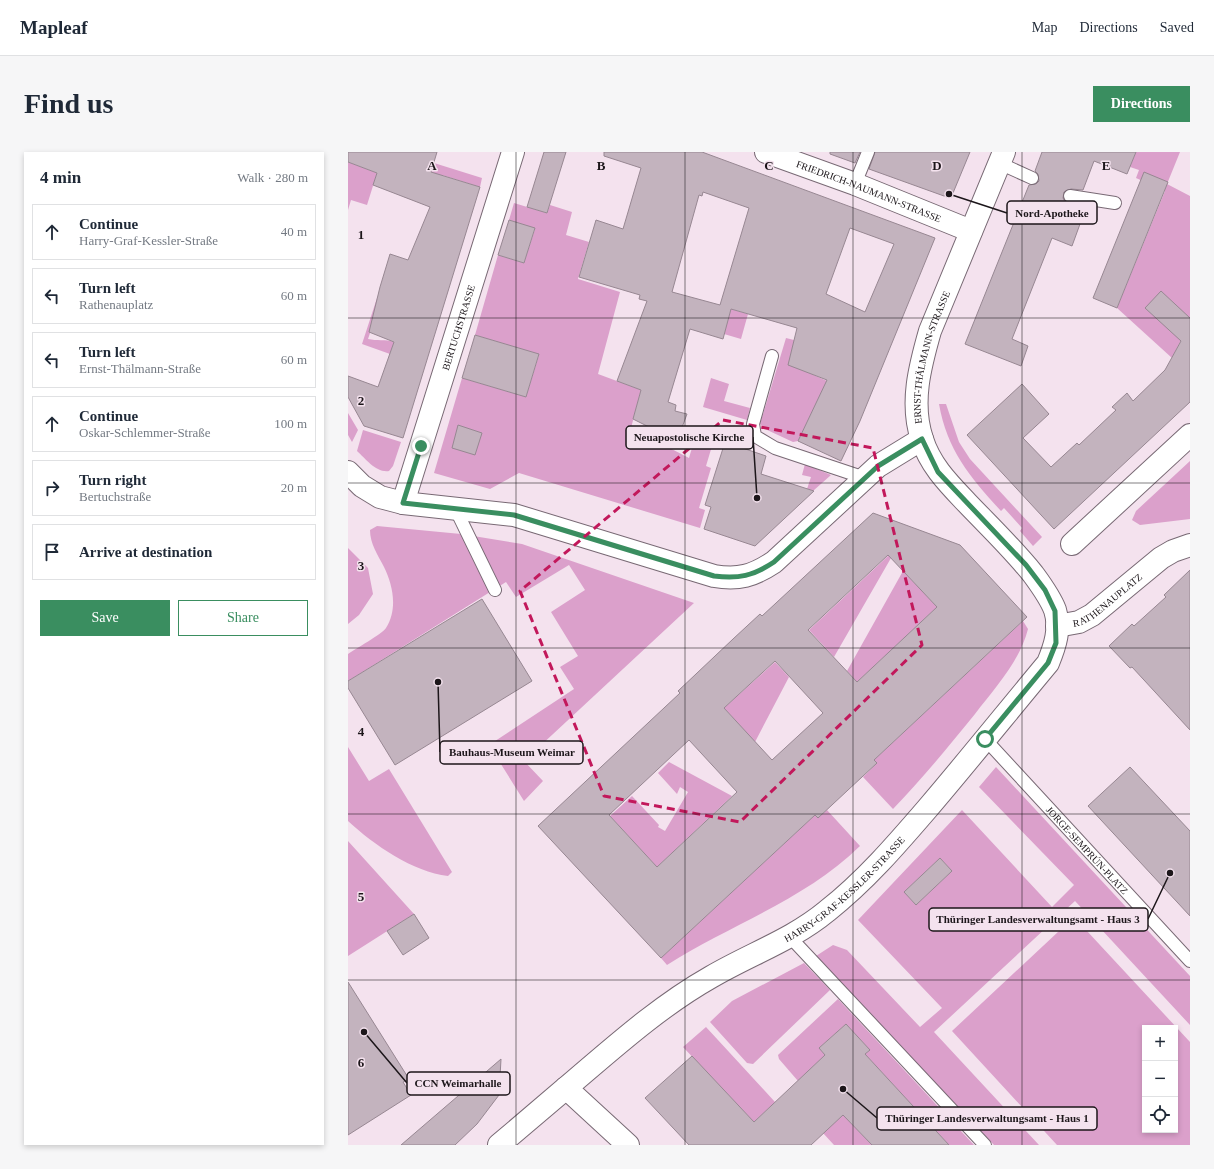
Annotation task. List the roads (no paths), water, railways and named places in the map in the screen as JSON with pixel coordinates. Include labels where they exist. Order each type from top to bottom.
[{"type":"street","name":"BERTUCHSTRASSE","points":[[403,503],[513,152]]},
{"type":"street","name":"FRIEDRICH-NAUMANN-STRASSE","points":[[766,152],[854,184],[972,230]]},
{"type":"street","name":"ERNST-THÄLMANN-STRASSE","points":[[348,472],[362,486],[380,497],[403,503],[514,515],[714,576],[744,577],[763,570],[774,562],[878,466],[922,439],[917,413],[917,390],[921,362],[930,331],[1002,158]]},
{"type":"street","points":[[1072,544],[1190,435]]},
{"type":"street","name":"RATHENAUPLATZ","points":[[922,439],[938,472],[1026,565],[1045,590],[1055,611],[1057,626],[1079,622],[1092,615],[1161,558],[1173,551],[1190,545]]},
{"type":"street","name":"HARRY-GRAF-KESSLER-STRASSE","points":[[498,1145],[614,1047],[681,995],[711,977],[790,937],[829,910],[866,877],[895,846],[1048,663],[1056,643],[1057,626]]},
{"type":"street","points":[[566,1088],[628,1145]]},
{"type":"lane","points":[[854,184],[868,152]]},
{"type":"lane","points":[[1002,158],[1032,178]]},
{"type":"lane","points":[[1070,196],[1115,203]]},
{"type":"lane","points":[[772,356],[753,424],[755,436],[775,448],[865,478]]},
{"type":"lane","points":[[455,508],[495,590]]},
{"type":"lane","name":"JORGE-SEMPRÚN-PLATZ","points":[[985,739],[1190,960]]},
{"type":"lane","points":[[790,937],[985,1145]]},
{"type":"place","name":"Nord-Apotheke","points":[[949,194]]},
{"type":"place","name":"Neuapostolische Kirche","points":[[757,498]]},
{"type":"place","name":"Bauhaus-Museum Weimar","points":[[438,682]]},
{"type":"place","name":"Thüringer Landesverwaltungsamt - Haus 3","points":[[1170,873]]},
{"type":"place","name":"CCN Weimarhalle","points":[[364,1032]]},
{"type":"place","name":"Thüringer Landesverwaltungsamt - Haus 1","points":[[843,1089]]}]
